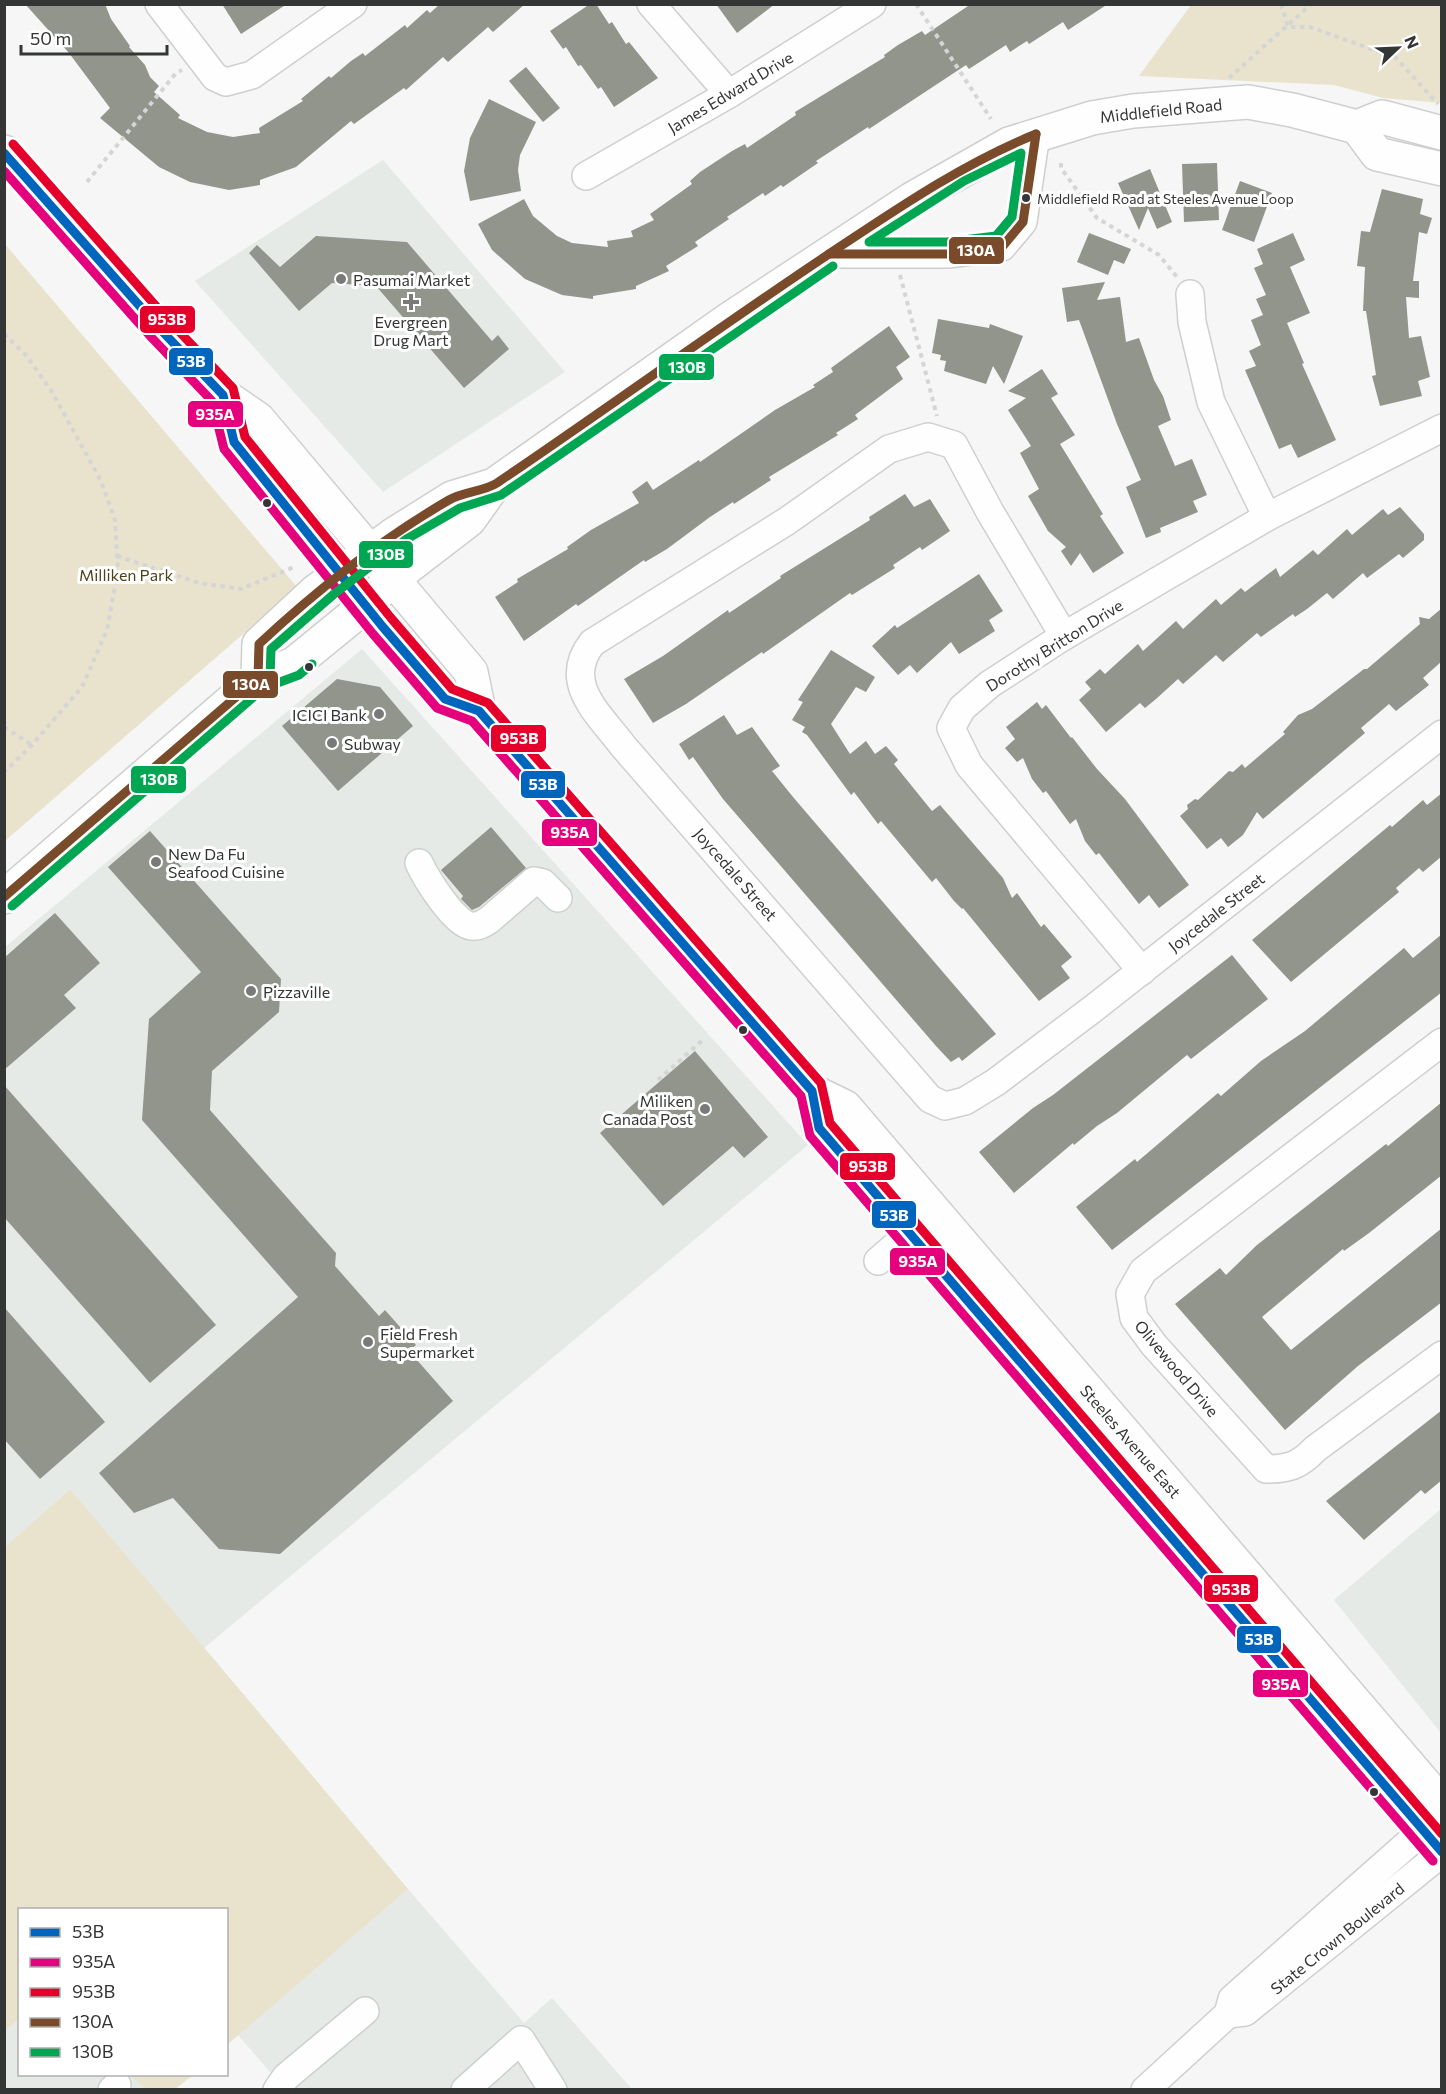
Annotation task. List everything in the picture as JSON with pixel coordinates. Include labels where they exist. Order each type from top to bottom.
[{"type":"main road","name":"Middlefield Road","points":[[258,678],[259,644],[339,573],[368,552],[452,498],[494,485],[731,318],[912,199],[1009,144],[1092,118],[1205,104],[1248,102],[1292,110],[1357,128]]},
{"type":"main road","points":[[1442,133],[1382,117],[1357,128],[1377,154],[1442,169]]},
{"type":"main road","name":"Steeles Avenue East","points":[[4,152],[161,330],[223,395],[258,419],[391,580],[471,672],[479,711]]},
{"type":"main road","name":"Steeles Avenue East","points":[[223,395],[234,442],[365,606],[445,699],[479,711],[812,1091],[844,1107],[1442,1804]]},
{"type":"main road","name":"Middlefield Road","points":[[4,897],[258,678],[294,664],[365,606],[391,580],[469,520],[494,485]]},
{"type":"main road","name":"Steeles Avenue East","points":[[812,1091],[819,1128],[1437,1841]]},
{"type":"street","points":[[159,4],[215,77],[226,82],[252,75],[353,4]]},
{"type":"street","points":[[651,4],[729,94]]},
{"type":"street","name":"James Edward Drive","points":[[586,176],[729,94],[872,4]]},
{"type":"street","points":[[829,254],[948,254],[1002,246],[1023,222],[1036,134]]},
{"type":"street","points":[[1190,294],[1192,322],[1211,402],[1267,517]]},
{"type":"street","name":"Dorothy Britton Drive","points":[[1142,971],[969,765],[951,728],[962,708],[990,684],[1064,636],[1267,517],[1442,428]]},
{"type":"street","name":"Joycedale Street","points":[[942,440],[928,437],[916,438],[889,449],[787,521],[678,586],[592,643],[581,657],[579,682],[623,746],[930,1099],[945,1106],[965,1101],[996,1082],[1142,971],[1441,736]]},
{"type":"street","points":[[942,440],[954,445],[990,512],[1064,636]]},
{"type":"street","points":[[419,863],[427,881],[458,919],[469,926],[480,925],[489,920],[534,881],[543,883],[558,898]]},
{"type":"street","name":"Olivewood Drive","points":[[1442,1042],[1143,1270],[1130,1294],[1134,1318],[1154,1345],[1266,1469],[1291,1468],[1306,1459],[1314,1449],[1442,1355]]},
{"type":"street","points":[[878,1261],[935,1212]]},
{"type":"street","name":"State Crown Boulevard","points":[[1145,2090],[1228,2014],[1232,1999],[1437,1841]]},
{"type":"street","points":[[277,2090],[286,2077],[365,2011]]},
{"type":"street","points":[[465,2090],[521,2040],[553,2090]]},
{"type":"path","points":[[916,4],[991,119]]},
{"type":"path","points":[[1281,4],[1288,27]]},
{"type":"path","points":[[1205,104],[1236,71],[1288,27],[1311,4]]},
{"type":"path","points":[[1288,27],[1310,27],[1396,58],[1442,108]]},
{"type":"path","points":[[87,182],[176,73],[202,61]]},
{"type":"path","points":[[1061,163],[1061,168],[1097,218],[1159,255],[1190,294]]},
{"type":"path","points":[[898,268],[942,440]]},
{"type":"path","points":[[4,334],[26,355],[52,392],[101,481],[114,520],[118,570],[106,630],[82,687],[32,745],[4,772]]},
{"type":"path","points":[[117,556],[199,583],[240,589],[294,567]]},
{"type":"path","points":[[4,726],[32,745]]},
{"type":"path","points":[[658,1080],[705,1038]]},
{"type":"shaded area","points":[[383,160],[565,372],[383,492],[195,281]]},
{"type":"shaded area","points":[[362,649],[808,1145],[203,1649],[70,1489],[5,1547],[5,947]]},
{"type":"shaded area","points":[[1441,1509],[1441,1733],[1334,1600]]},
{"type":"shaded area","points":[[408,1889],[524,2023],[552,1998],[632,2089],[285,2089],[238,2035]]},
{"type":"shaded area","points":[[18,2019],[18,2076],[131,2076],[145,2089],[5,2089],[4,2031]]},
{"type":"green space","points":[[1191,5],[1441,5],[1441,103],[1383,98],[1334,85],[1139,76]]},
{"type":"green space","name":"Milliken Park","points":[[4,243],[297,587],[5,841],[4,841]]},
{"type":"green space","points":[[70,1489],[408,1889],[228,2044],[228,1908],[18,1908],[18,2019],[5,2031],[5,1547]]},
{"type":"green space","points":[[131,2076],[192,2076],[175,2089],[145,2089]]},
{"type":"building","points":[[25,4],[105,4],[111,19],[129,47],[159,86],[154,92],[180,115],[178,118],[207,132],[233,137],[260,133],[259,128],[303,101],[301,99],[329,76],[331,78],[363,53],[365,56],[405,25],[407,28],[427,10],[430,13],[440,4],[525,4],[493,32],[488,27],[448,62],[443,57],[406,90],[404,88],[354,124],[351,121],[296,167],[260,180],[260,185],[229,190],[190,182],[159,167],[100,118],[110,108],[69,53]]},
{"type":"building","points":[[222,4],[287,4],[241,34]]},
{"type":"building","points":[[590,4],[596,4],[609,24],[612,22],[626,44],[629,42],[658,78],[614,107],[601,87],[598,89],[581,65],[578,66],[566,47],[563,49],[550,31]]},
{"type":"building","points":[[716,4],[775,4],[737,33]]},
{"type":"building","points":[[971,4],[1108,4],[1068,30],[1063,22],[1029,44],[1027,41],[1010,52],[1006,45],[969,69],[966,65],[816,161],[818,163],[783,187],[781,185],[765,196],[763,193],[727,217],[729,219],[695,242],[698,246],[666,266],[669,271],[636,286],[636,289],[593,296],[593,299],[562,295],[525,279],[492,250],[478,224],[524,199],[533,216],[557,236],[572,243],[608,247],[607,241],[633,237],[631,231],[654,220],[650,214],[692,184],[690,181],[700,172],[745,144],[747,148],[796,115],[795,112],[885,57],[884,55],[898,45],[922,31],[925,35]]},
{"type":"building","points":[[526,67],[560,108],[543,122],[509,81]]},
{"type":"building","points":[[489,99],[536,122],[520,155],[518,170],[521,191],[470,201],[464,171],[470,138]]},
{"type":"building","points":[[1217,163],[1219,220],[1184,222],[1182,164]]},
{"type":"building","points":[[1150,169],[1172,222],[1157,229],[1148,208],[1139,230],[1118,183]]},
{"type":"building","points":[[1240,181],[1272,193],[1254,242],[1222,230]]},
{"type":"building","points":[[1382,189],[1423,199],[1420,214],[1432,218],[1427,234],[1419,232],[1413,281],[1419,281],[1419,298],[1406,297],[1409,338],[1421,336],[1430,377],[1418,381],[1422,396],[1380,406],[1372,376],[1376,375],[1366,311],[1363,311],[1365,267],[1357,266],[1361,231],[1370,232]]},
{"type":"building","points":[[1089,233],[1131,249],[1124,264],[1114,260],[1108,275],[1077,262]]},
{"type":"building","points":[[1293,233],[1305,260],[1290,267],[1310,313],[1287,323],[1304,363],[1302,364],[1336,440],[1298,458],[1291,444],[1279,449],[1245,370],[1256,366],[1249,351],[1261,345],[1251,320],[1263,315],[1256,299],[1266,295],[1254,268],[1263,264],[1257,249]]},
{"type":"building","points":[[316,236],[407,242],[492,341],[498,335],[509,349],[464,388],[376,286],[332,283],[299,311],[249,253],[257,245],[280,267]]},
{"type":"building","points":[[1105,282],[1097,300],[1120,297],[1126,342],[1139,338],[1171,420],[1158,426],[1175,466],[1192,459],[1207,495],[1193,501],[1198,512],[1160,528],[1161,532],[1146,538],[1126,487],[1141,480],[1117,424],[1079,320],[1067,322],[1062,288]]},
{"type":"building","points":[[938,319],[989,328],[990,324],[1023,336],[1004,384],[993,366],[986,384],[944,371],[946,361],[940,360],[941,355],[932,353]]},
{"type":"building","points":[[889,326],[910,357],[896,367],[903,379],[855,415],[858,419],[836,433],[838,435],[769,477],[771,480],[710,517],[667,549],[645,562],[644,560],[578,606],[576,604],[524,641],[495,597],[518,582],[517,579],[568,549],[567,547],[591,530],[639,503],[632,492],[647,481],[653,490],[699,460],[700,462],[775,410],[815,387],[813,385],[833,372],[831,368]]},
{"type":"building","points":[[1042,369],[1058,394],[1051,398],[1075,435],[1060,444],[1103,514],[1100,516],[1124,553],[1093,573],[1080,553],[1071,566],[1061,551],[1066,547],[1048,531],[1028,496],[1039,489],[1020,453],[1031,446],[1008,410],[1026,398],[1008,391]]},
{"type":"building","points":[[905,494],[914,507],[930,499],[950,531],[922,550],[920,547],[893,565],[895,568],[852,595],[850,593],[763,654],[762,652],[686,704],[653,723],[624,679],[663,656],[728,610],[729,613],[781,578],[780,576],[870,520],[869,517]]},
{"type":"building","points":[[1400,507],[1424,534],[1424,540],[1403,558],[1399,554],[1367,578],[1363,573],[1333,599],[1327,593],[1295,617],[1293,614],[1261,637],[1257,633],[1223,662],[1216,655],[1183,684],[1178,679],[1145,708],[1140,703],[1106,732],[1079,700],[1091,689],[1085,682],[1100,669],[1105,674],[1138,644],[1143,651],[1176,621],[1183,629],[1216,599],[1221,605],[1241,588],[1245,592],[1276,568],[1280,577],[1313,550],[1318,555],[1347,529],[1352,535],[1383,509],[1388,515]]},
{"type":"building","points":[[979,574],[1003,611],[989,620],[995,631],[959,654],[951,642],[917,673],[910,665],[898,675],[872,646],[895,625],[897,628]]},
{"type":"building","points":[[1442,608],[1442,661],[1423,678],[1429,685],[1396,711],[1389,704],[1361,728],[1365,733],[1263,819],[1257,812],[1243,835],[1228,847],[1221,838],[1207,849],[1180,816],[1188,809],[1187,805],[1195,799],[1198,800],[1229,771],[1233,772],[1242,764],[1245,768],[1285,734],[1283,732],[1298,715],[1312,709],[1367,669],[1420,624],[1419,617],[1429,619]]},
{"type":"building","points":[[831,650],[875,677],[866,692],[856,687],[831,724],[850,754],[866,741],[875,754],[886,746],[898,760],[894,764],[932,811],[940,805],[1003,878],[1012,898],[1017,893],[1041,927],[1044,924],[1072,957],[1061,966],[1070,978],[1039,1001],[936,878],[932,882],[881,821],[878,824],[854,792],[851,795],[807,735],[802,732],[805,727],[792,720],[803,702],[798,700]]},
{"type":"building","points":[[337,679],[380,687],[413,726],[338,791],[282,726]]},
{"type":"building","points":[[1037,702],[1042,709],[1046,705],[1097,769],[1125,799],[1189,885],[1159,908],[1149,895],[1139,904],[1099,853],[1096,855],[1085,841],[1076,819],[1070,824],[1046,791],[1043,793],[1032,779],[1023,758],[1017,762],[1005,748],[1015,739],[1006,727]]},
{"type":"building","points":[[724,715],[737,735],[752,727],[780,766],[772,771],[996,1034],[962,1061],[959,1057],[951,1062],[936,1046],[723,799],[693,757],[689,760],[679,744]]},
{"type":"building","points":[[1442,793],[1442,856],[1423,872],[1419,868],[1396,888],[1399,892],[1291,982],[1252,940],[1390,825],[1392,827],[1423,800],[1427,805]]},
{"type":"building","points":[[491,827],[526,868],[479,907],[472,910],[461,899],[463,896],[441,870]]},
{"type":"building","points":[[150,831],[281,979],[279,1012],[212,1071],[210,1110],[336,1253],[335,1266],[379,1316],[385,1310],[416,1345],[409,1351],[453,1401],[280,1554],[219,1549],[173,1498],[134,1513],[99,1473],[298,1297],[142,1120],[149,1019],[201,972],[108,867]]},
{"type":"building","points":[[55,913],[100,963],[64,995],[76,1008],[4,1070],[4,958]]},
{"type":"building","points":[[1442,934],[1442,992],[1112,1250],[1076,1207],[1135,1159],[1137,1162],[1218,1093],[1221,1096],[1261,1061],[1305,1031],[1404,948],[1413,958]]},
{"type":"building","points":[[1232,955],[1268,999],[1191,1059],[1187,1055],[1117,1113],[1074,1145],[1073,1143],[1014,1193],[979,1152]]},
{"type":"building","points":[[695,1051],[768,1137],[744,1158],[733,1146],[663,1206],[600,1133]]},
{"type":"building","points":[[4,1085],[216,1325],[150,1383],[4,1217]]},
{"type":"building","points":[[1442,1102],[1442,1175],[1369,1233],[1344,1251],[1343,1249],[1262,1317],[1291,1350],[1442,1228],[1442,1302],[1358,1366],[1285,1430],[1175,1304],[1220,1268],[1226,1275],[1257,1245]]},
{"type":"building","points":[[4,1307],[105,1422],[40,1479],[4,1439]]},
{"type":"building","points":[[1442,1410],[1442,1480],[1425,1494],[1421,1490],[1364,1540],[1326,1501]]},
{"type":"transit line","name":"130A","points":[[829,254],[948,254],[1002,247],[1023,222],[1036,134]]},
{"type":"transit line","name":"130A","points":[[4,897],[258,678],[259,644],[304,604],[374,549],[449,500],[497,483],[902,206],[954,174],[1036,134]]},
{"type":"transit line","name":"953B","points":[[13,144],[170,322],[233,388],[245,437],[391,618],[452,689],[488,703],[821,1083],[830,1123],[1442,1834]]},
{"type":"transit line","name":"53B","points":[[4,153],[161,330],[223,395],[234,442],[382,626],[445,699],[479,711],[812,1091],[819,1128],[1442,1852]]},
{"type":"transit line","name":"130B","points":[[1021,153],[1012,217],[996,236],[947,242],[869,242],[964,181],[1021,153]]},
{"type":"transit line","name":"935A","points":[[4,171],[152,338],[212,401],[224,449],[373,634],[437,708],[472,721],[801,1096],[810,1136],[1433,1861]]},
{"type":"transit line","name":"130B","points":[[270,678],[271,649],[334,594],[405,540],[460,508],[501,495],[833,266]]},
{"type":"transit line","name":"130B","points":[[12,906],[264,688],[299,675],[312,664]]},
{"type":"place","name":"Middlefield Road at Steeles Avenue Loop","points":[[1026,198]]},
{"type":"place","name":"Pasumai Market","points":[[341,279]]},
{"type":"place","name":"Evergreen Drug Mart","points":[[411,302]]},
{"type":"place","name":"ICICI Bank","points":[[379,714]]},
{"type":"place","name":"Subway","points":[[332,743]]},
{"type":"place","name":"New Da Fu Seafood Cuisine","points":[[156,862]]},
{"type":"place","name":"Pizzaville","points":[[251,991]]},
{"type":"place","name":"Miliken Canada Post","points":[[705,1109]]},
{"type":"place","name":"Field Fresh Supermarket","points":[[368,1342]]}]
